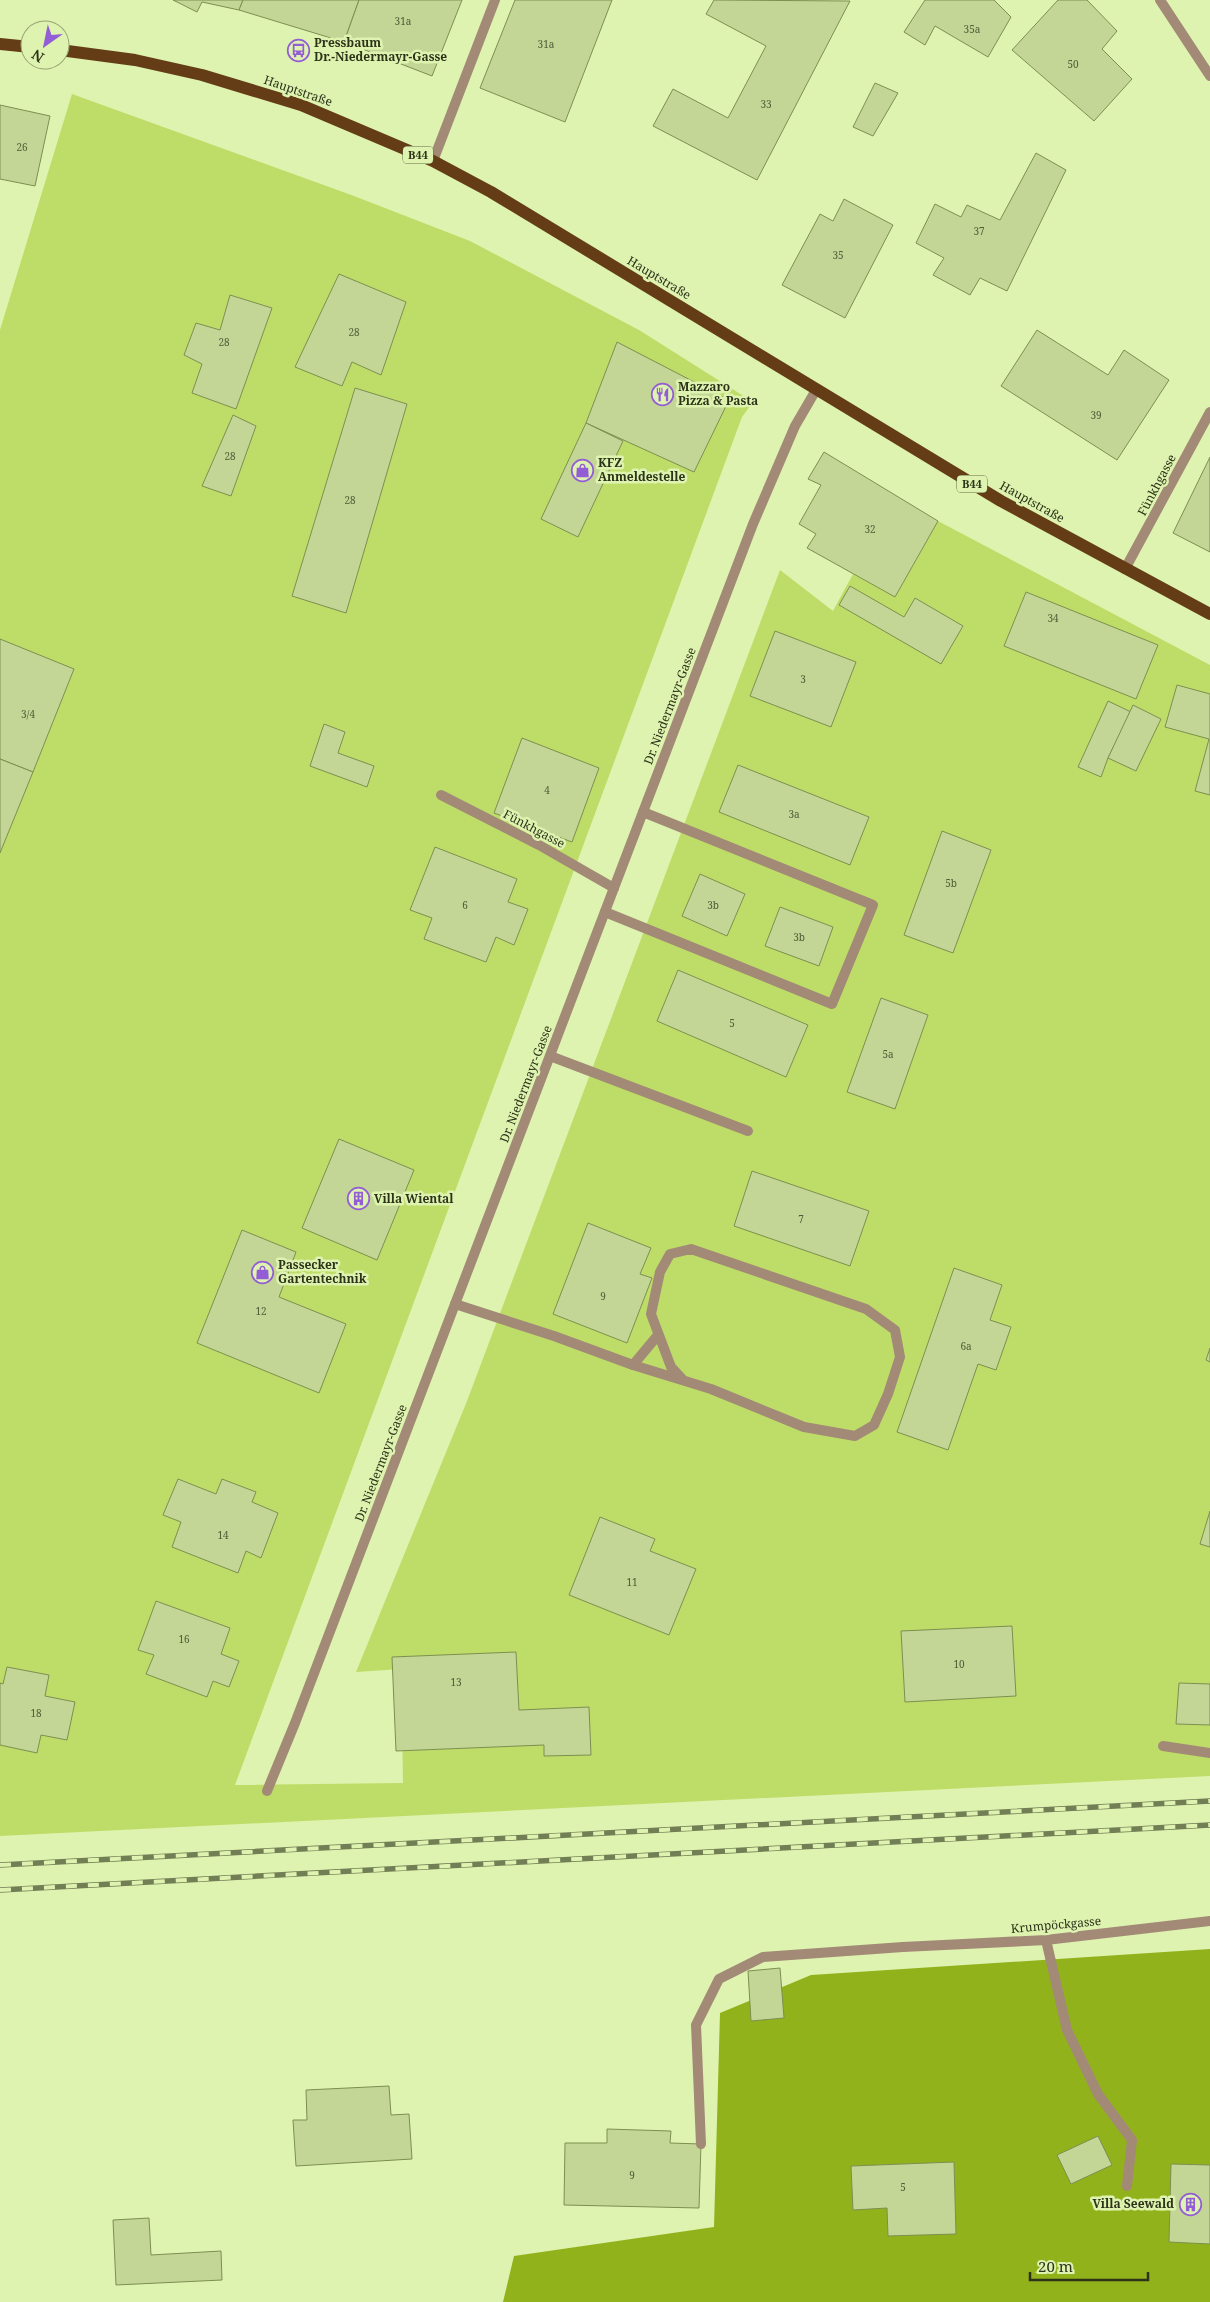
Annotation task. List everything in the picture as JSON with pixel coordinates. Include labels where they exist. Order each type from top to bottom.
[{"type":"main road","points":[[0,44],[20,46]]},
{"type":"main road","name":"Hauptstraße","points":[[70,51],[144,62],[202,75],[301,104],[433,161],[491,192],[1001,501],[1210,614]]},
{"type":"street","points":[[433,161],[495,0]]},
{"type":"street","points":[[1160,0],[1210,76]]},
{"type":"street","name":"Dr. Niedermayr-Gasse","points":[[267,1791],[295,1723],[753,524],[795,426],[816,390]]},
{"type":"street","name":"Fünkhgasse","points":[[1125,569],[1210,412]]},
{"type":"street","name":"Fünkhgasse","points":[[441,795],[539,845],[614,888]]},
{"type":"street","points":[[605,912],[832,1004],[873,905],[643,812]]},
{"type":"street","points":[[550,1056],[748,1130]]},
{"type":"street","points":[[455,1304],[633,1365],[710,1389],[804,1427],[855,1436],[874,1425],[888,1394],[900,1357],[895,1330],[866,1308],[691,1248],[670,1254],[660,1272],[651,1314],[671,1367],[683,1380]]},
{"type":"street","points":[[633,1365],[658,1336]]},
{"type":"street","points":[[1163,1746],[1210,1753]]},
{"type":"street","name":"Krumpöckgasse","points":[[701,2144],[696,2025],[719,1979],[763,1957],[903,1947],[1046,1940],[1210,1921]]},
{"type":"street","points":[[1046,1940],[1067,2030],[1098,2094],[1132,2140],[1127,2186]]},
{"type":"green space","points":[[72,94],[354,196],[470,241],[639,330],[753,402],[742,417],[235,1785],[403,1783],[401,1669],[356,1672],[467,1401],[780,570],[833,611],[853,574],[895,597],[938,521],[1210,665],[1210,1776],[0,1836],[0,330]]},
{"type":"green space","points":[[1210,1949],[1210,2302],[503,2302],[514,2256],[714,2227],[720,2013],[811,1975]]},
{"type":"building","points":[[173,0],[243,0],[239,10],[202,2],[197,12]]},
{"type":"building","points":[[243,0],[359,0],[344,42],[239,10]]},
{"type":"building","points":[[359,0],[462,0],[432,76],[344,42]]},
{"type":"building","points":[[515,0],[612,0],[565,122],[480,88]]},
{"type":"building","points":[[714,0],[850,1],[757,180],[653,126],[673,89],[728,118],[766,46],[706,14]]},
{"type":"building","points":[[925,0],[994,0],[1011,17],[988,57],[935,26],[925,45],[904,32]]},
{"type":"building","points":[[1058,0],[1087,0],[1117,31],[1102,49],[1132,79],[1094,121],[1012,50]]},
{"type":"building","points":[[875,83],[898,93],[873,136],[853,127]]},
{"type":"building","points":[[0,105],[50,116],[35,186],[0,179]]},
{"type":"building","points":[[1036,153],[1066,170],[1007,291],[980,278],[970,295],[933,275],[944,258],[916,243],[935,204],[961,217],[967,205],[1000,220]]},
{"type":"building","points":[[844,199],[893,225],[845,318],[782,285],[820,214],[833,221]]},
{"type":"building","points":[[339,274],[406,302],[381,375],[352,362],[342,386],[295,367]]},
{"type":"building","points":[[230,295],[272,308],[236,409],[192,393],[202,364],[184,355],[196,323],[220,330]]},
{"type":"building","points":[[1037,330],[1108,375],[1124,350],[1169,380],[1117,460],[1001,386]]},
{"type":"building","points":[[617,342],[729,400],[694,472],[586,423]]},
{"type":"building","points":[[355,388],[407,404],[346,613],[292,596]]},
{"type":"building","points":[[233,415],[256,426],[231,496],[202,486]]},
{"type":"building","points":[[586,423],[623,441],[578,537],[541,519]]},
{"type":"building","points":[[824,452],[938,521],[895,597],[807,548],[816,534],[799,524],[821,485],[808,479]]},
{"type":"building","points":[[1210,457],[1210,552],[1173,533]]},
{"type":"building","points":[[850,586],[904,617],[915,598],[963,626],[941,664],[839,605]]},
{"type":"building","points":[[1026,592],[1158,645],[1136,699],[1004,646]]},
{"type":"building","points":[[775,631],[856,662],[831,727],[750,696]]},
{"type":"building","points":[[0,639],[74,669],[33,772],[0,759]]},
{"type":"building","points":[[1177,685],[1210,694],[1210,795],[1195,791],[1209,739],[1165,727]]},
{"type":"building","points":[[1108,701],[1131,712],[1108,758],[1101,777],[1078,767]]},
{"type":"building","points":[[1133,705],[1161,719],[1136,771],[1108,758]]},
{"type":"building","points":[[324,724],[345,732],[338,753],[374,766],[367,787],[310,766]]},
{"type":"building","points":[[522,738],[599,768],[572,842],[494,813]]},
{"type":"building","points":[[0,759],[33,772],[0,853]]},
{"type":"building","points":[[738,765],[869,817],[850,865],[719,812]]},
{"type":"building","points":[[942,831],[991,850],[953,953],[904,935]]},
{"type":"building","points":[[435,847],[517,879],[508,902],[528,909],[514,945],[496,937],[486,962],[424,939],[432,918],[410,910]]},
{"type":"building","points":[[700,874],[745,894],[727,936],[682,916]]},
{"type":"building","points":[[780,907],[833,927],[819,966],[765,946]]},
{"type":"building","points":[[678,970],[808,1025],[786,1077],[657,1021]]},
{"type":"building","points":[[881,998],[928,1015],[895,1109],[847,1092]]},
{"type":"building","name":"Villa Wiental","points":[[339,1139],[414,1170],[377,1260],[302,1228]]},
{"type":"building","points":[[752,1171],[869,1211],[850,1266],[734,1226]]},
{"type":"building","points":[[588,1223],[651,1248],[640,1274],[652,1278],[627,1343],[553,1314]]},
{"type":"building","points":[[242,1230],[296,1252],[279,1297],[346,1324],[319,1393],[197,1343]]},
{"type":"building","points":[[954,1268],[1002,1285],[990,1320],[1011,1327],[996,1370],[978,1364],[948,1450],[897,1432]]},
{"type":"building","points":[[1210,1348],[1210,1362],[1206,1360]]},
{"type":"building","points":[[178,1479],[216,1494],[222,1479],[256,1492],[252,1502],[278,1513],[261,1558],[246,1551],[238,1573],[172,1547],[181,1522],[163,1515]]},
{"type":"building","points":[[1210,1511],[1210,1547],[1200,1544]]},
{"type":"building","points":[[600,1517],[655,1539],[650,1551],[696,1569],[669,1635],[569,1595]]},
{"type":"building","points":[[156,1601],[230,1628],[221,1654],[239,1661],[229,1687],[213,1681],[207,1697],[146,1674],[154,1655],[138,1650]]},
{"type":"building","points":[[1012,1626],[1016,1696],[905,1702],[901,1631]]},
{"type":"building","points":[[516,1652],[519,1710],[589,1707],[591,1755],[544,1756],[544,1745],[396,1751],[392,1657]]},
{"type":"building","points":[[7,1667],[49,1675],[45,1696],[75,1702],[67,1740],[41,1735],[37,1753],[0,1745],[0,1683],[3,1684]]},
{"type":"building","points":[[1179,1683],[1210,1684],[1210,1725],[1176,1724]]},
{"type":"building","points":[[780,1968],[784,2018],[751,2021],[748,1971]]},
{"type":"building","points":[[389,2086],[391,2115],[409,2114],[412,2159],[296,2166],[293,2120],[307,2120],[306,2090]]},
{"type":"building","points":[[607,2129],[671,2131],[670,2143],[701,2144],[699,2208],[564,2205],[565,2143],[607,2143]]},
{"type":"building","points":[[1098,2136],[1112,2165],[1071,2184],[1057,2155]]},
{"type":"building","points":[[954,2162],[956,2234],[888,2236],[887,2208],[853,2210],[851,2166]]},
{"type":"building","name":"Villa Seewald","points":[[1171,2164],[1210,2165],[1210,2244],[1169,2242]]},
{"type":"building","points":[[149,2218],[151,2255],[221,2251],[222,2280],[116,2285],[113,2220]]},
{"type":"railway","points":[[0,1865],[1210,1801]]},
{"type":"railway","points":[[0,1890],[1210,1825]]},
{"type":"place","name":"Pressbaum Dr.-Niedermayr-Gasse","points":[[298,50]]},
{"type":"place","name":"Mazzaro Pizza & Pasta","points":[[662,394]]},
{"type":"place","name":"KFZ Anmeldestelle","points":[[582,470]]},
{"type":"place","name":"Villa Wiental","points":[[358,1199]]},
{"type":"place","name":"Passecker Gartentechnik","points":[[262,1272]]},
{"type":"place","name":"Villa Seewald","points":[[1190,2204]]}]
